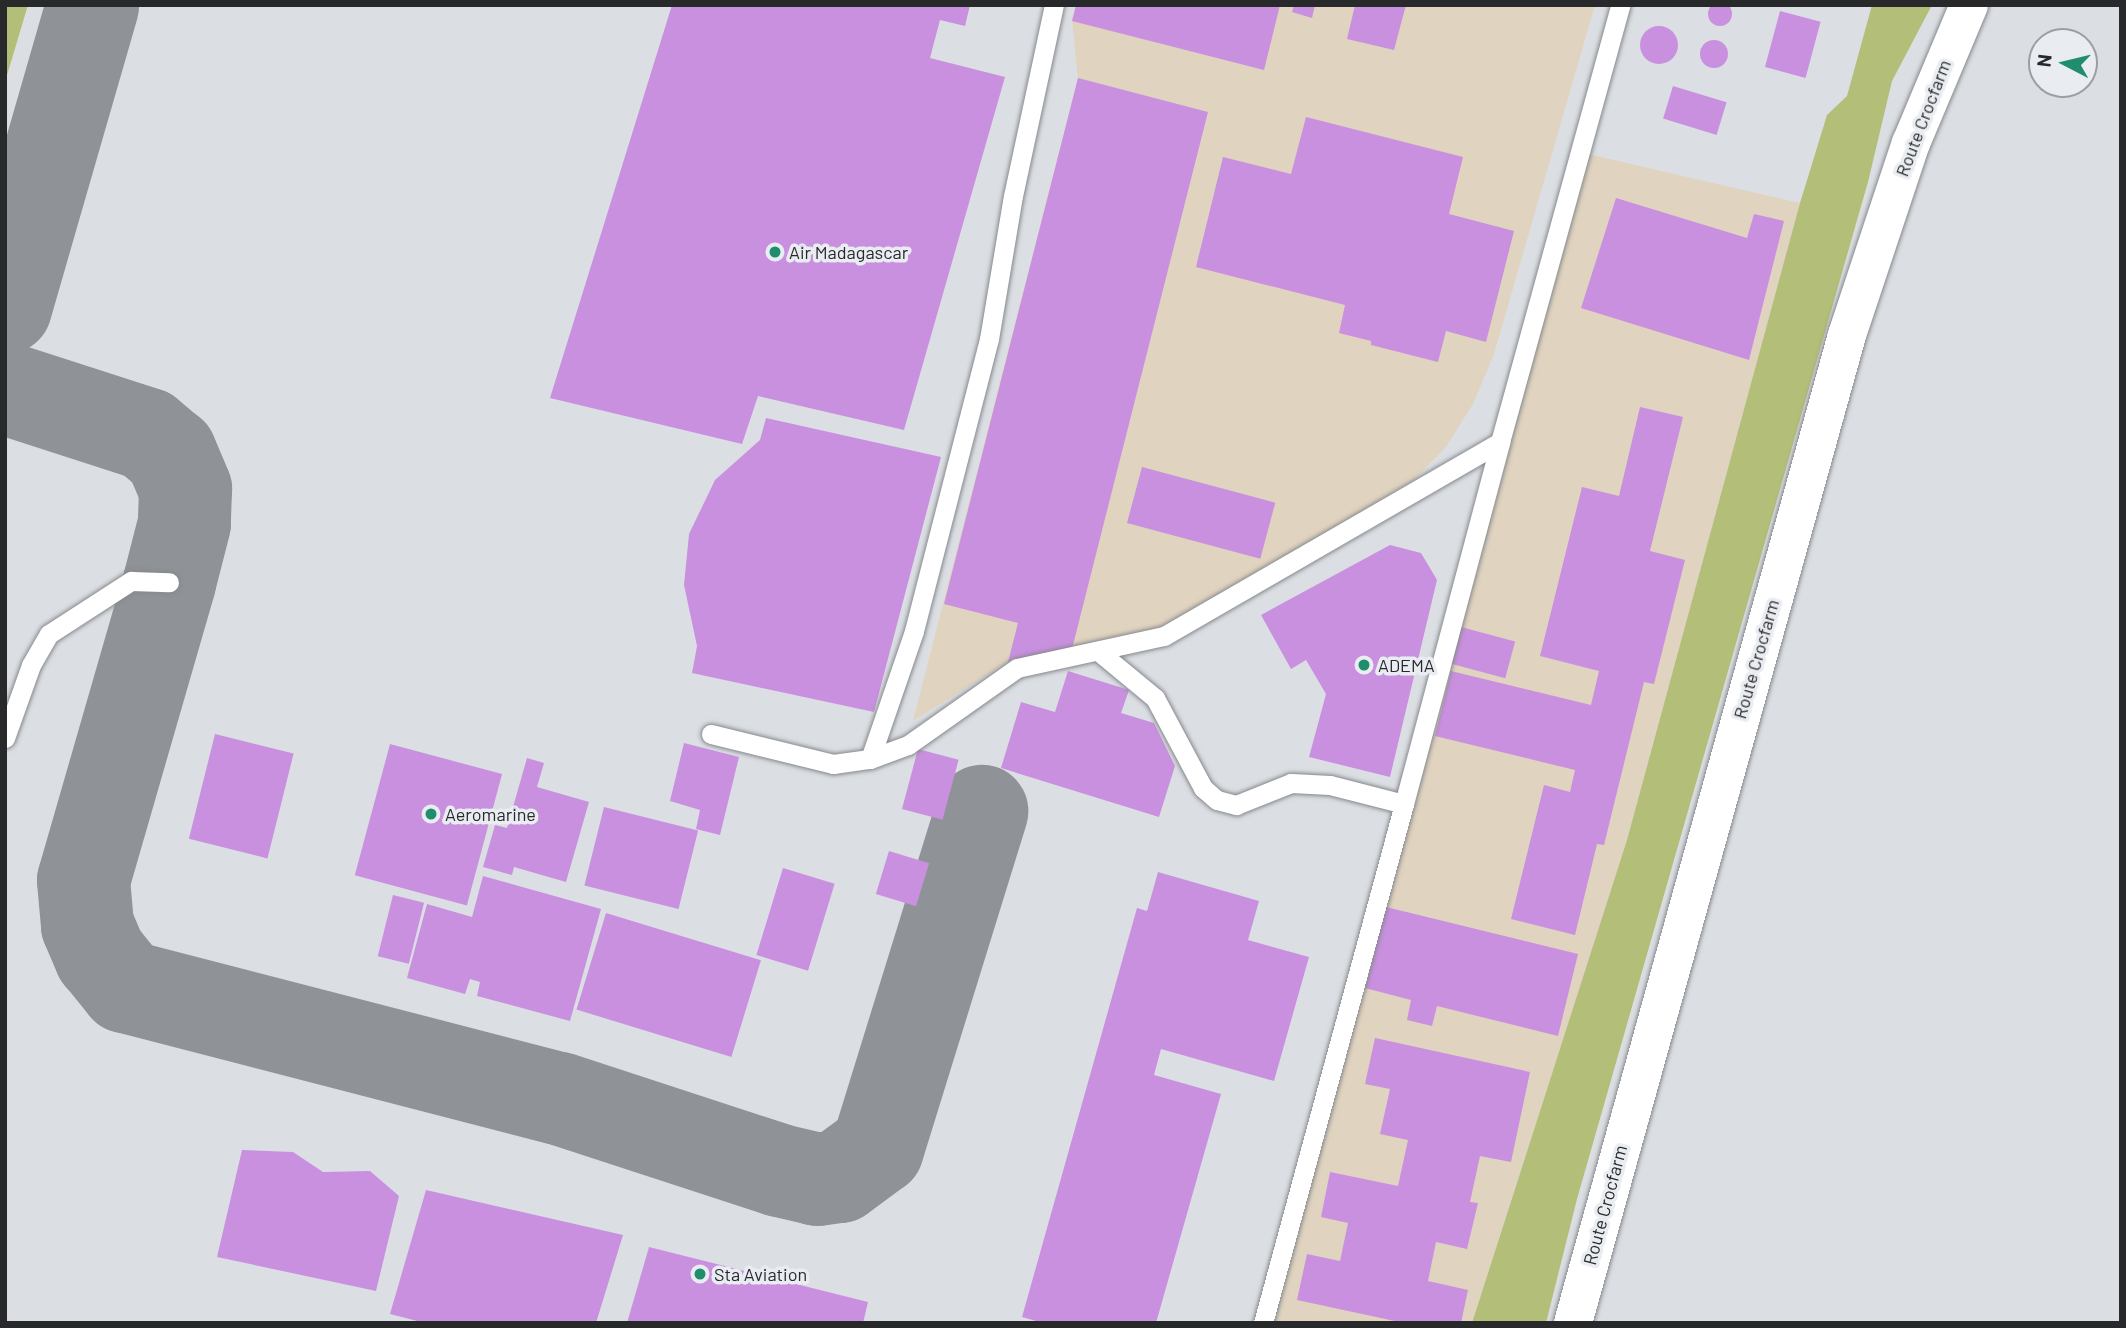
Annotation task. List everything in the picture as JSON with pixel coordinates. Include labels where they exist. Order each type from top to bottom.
[{"type":"street","name":"Route Crocfarm","points":[[1573,1323],[1847,335],[1911,143],[1969,5]]},
{"type":"lane","points":[[870,759],[914,632],[989,339],[1013,196],[1055,5]]},
{"type":"lane","points":[[1263,1323],[1620,5]]},
{"type":"lane","points":[[711,734],[833,764],[870,759],[908,745],[1017,668],[1061,654],[1098,651],[1164,636],[1500,442]]},
{"type":"lane","points":[[5,738],[31,665],[49,635],[131,581],[169,582]]},
{"type":"lane","points":[[1098,651],[1155,698],[1203,788],[1217,800],[1236,805],[1291,783],[1330,785],[1404,804]]},
{"type":"shaded area","points":[[1076,5],[1595,5],[1494,354],[1473,404],[1446,447],[1413,481],[1135,644],[1072,649],[1008,662],[913,721],[1078,78],[1072,21]]},
{"type":"shaded area","points":[[1588,154],[1800,203],[1627,840],[1472,1323],[1266,1323]]},
{"type":"green space","points":[[5,5],[28,5],[5,82]]},
{"type":"green space","points":[[1872,5],[1932,5],[1892,81],[1868,182],[1577,1199],[1546,1323],[1472,1323],[1627,840],[1800,203],[1827,115],[1847,96]]},
{"type":"building","points":[[1720,2],[1731,9],[1732,14],[1725,25],[1720,26],[1709,19],[1708,14],[1715,3]]},
{"type":"building","name":"Air Madagascar","points":[[672,5],[970,5],[965,26],[940,20],[930,58],[1005,77],[904,430],[758,396],[742,444],[550,398]]},
{"type":"building","points":[[1076,5],[1280,5],[1264,70],[1072,21]]},
{"type":"building","points":[[1294,5],[1315,5],[1312,18],[1292,12]]},
{"type":"building","points":[[1355,5],[1406,5],[1394,50],[1347,39]]},
{"type":"building","points":[[1780,11],[1821,22],[1806,78],[1765,67]]},
{"type":"building","points":[[1659,26],[1673,31],[1678,45],[1673,59],[1659,64],[1645,59],[1640,45],[1645,31]]},
{"type":"building","points":[[1714,40],[1724,44],[1728,54],[1724,64],[1714,68],[1704,64],[1700,54],[1704,44]]},
{"type":"building","points":[[1078,78],[1208,112],[1072,649],[1008,662],[1018,623],[944,604]]},
{"type":"building","points":[[1673,86],[1727,102],[1717,135],[1663,119]]},
{"type":"building","points":[[1306,117],[1463,157],[1449,214],[1514,231],[1486,342],[1446,331],[1438,362],[1371,345],[1371,341],[1339,333],[1345,305],[1196,267],[1223,157],[1291,174]]},
{"type":"building","points":[[1616,198],[1747,238],[1754,214],[1784,221],[1749,360],[1581,308]]},
{"type":"building","points":[[1640,407],[1683,417],[1650,551],[1685,560],[1654,684],[1644,682],[1604,845],[1597,844],[1575,935],[1511,919],[1544,785],[1570,792],[1575,770],[1435,736],[1451,671],[1591,705],[1599,671],[1540,656],[1582,487],[1619,496]]},
{"type":"building","points":[[766,418],[941,457],[874,712],[692,673],[697,646],[684,585],[689,534],[715,480],[760,440]]},
{"type":"building","points":[[1142,467],[1275,503],[1260,559],[1127,523]]},
{"type":"building","name":"ADEMA","points":[[1390,545],[1421,553],[1437,580],[1390,777],[1309,757],[1326,694],[1306,660],[1291,669],[1261,615]]},
{"type":"building","points":[[1461,627],[1515,641],[1505,678],[1451,664]]},
{"type":"building","points":[[1068,671],[1129,690],[1121,713],[1154,723],[1175,766],[1159,817],[1001,768],[1021,702],[1055,712]]},
{"type":"building","points":[[215,734],[294,754],[267,858],[189,839]]},
{"type":"building","points":[[684,743],[739,757],[720,835],[696,829],[700,810],[670,801]]},
{"type":"building","name":"Aeromarine","points":[[390,744],[502,774],[467,905],[355,875]]},
{"type":"building","points":[[918,749],[959,760],[943,820],[902,809]]},
{"type":"building","points":[[527,758],[544,763],[537,787],[589,802],[566,882],[514,867],[512,875],[483,867],[495,825],[507,828]]},
{"type":"building","points":[[604,807],[698,830],[679,909],[584,886]]},
{"type":"building","points":[[889,851],[929,863],[916,906],[876,894]]},
{"type":"building","points":[[783,868],[835,884],[808,971],[756,955]]},
{"type":"building","points":[[1158,872],[1259,901],[1248,940],[1309,957],[1274,1081],[1161,1049],[1154,1075],[1221,1094],[1156,1323],[1043,1323],[1022,1317],[1137,908],[1147,911]]},
{"type":"building","points":[[483,876],[601,909],[570,1021],[477,996],[480,982],[470,979],[465,994],[407,978],[427,904],[472,917]]},
{"type":"building","points":[[393,895],[424,903],[409,964],[378,956]]},
{"type":"building","points":[[1386,907],[1578,954],[1558,1036],[1437,1006],[1432,1026],[1407,1020],[1411,1000],[1365,988]]},
{"type":"building","points":[[606,913],[761,960],[731,1057],[576,1010]]},
{"type":"building","points":[[1375,1038],[1530,1072],[1511,1162],[1480,1156],[1470,1202],[1478,1203],[1467,1249],[1436,1242],[1428,1281],[1468,1290],[1461,1323],[1404,1323],[1297,1300],[1307,1254],[1340,1261],[1348,1223],[1321,1217],[1330,1172],[1398,1186],[1408,1140],[1380,1134],[1390,1089],[1365,1084]]},
{"type":"building","points":[[242,1150],[293,1152],[323,1172],[370,1171],[399,1196],[376,1291],[217,1257]]},
{"type":"building","points":[[426,1190],[623,1235],[596,1323],[425,1323],[390,1314]]},
{"type":"building","name":"Sta Aviation","points":[[649,1247],[868,1302],[863,1323],[627,1323]]},
{"type":"taxiway","points":[[5,307],[92,5]]},
{"type":"taxiway","points":[[5,388],[147,434],[170,453],[185,489],[184,523],[169,582],[83,880],[87,925],[100,955],[125,986],[559,1098],[779,1170],[817,1179],[839,1176],[877,1148],[981,811]]},
{"type":"place","name":"Air Madagascar","points":[[775,252]]},
{"type":"place","name":"ADEMA","points":[[1364,665]]},
{"type":"place","name":"Aeromarine","points":[[431,814]]},
{"type":"place","name":"Sta Aviation","points":[[700,1274]]}]
